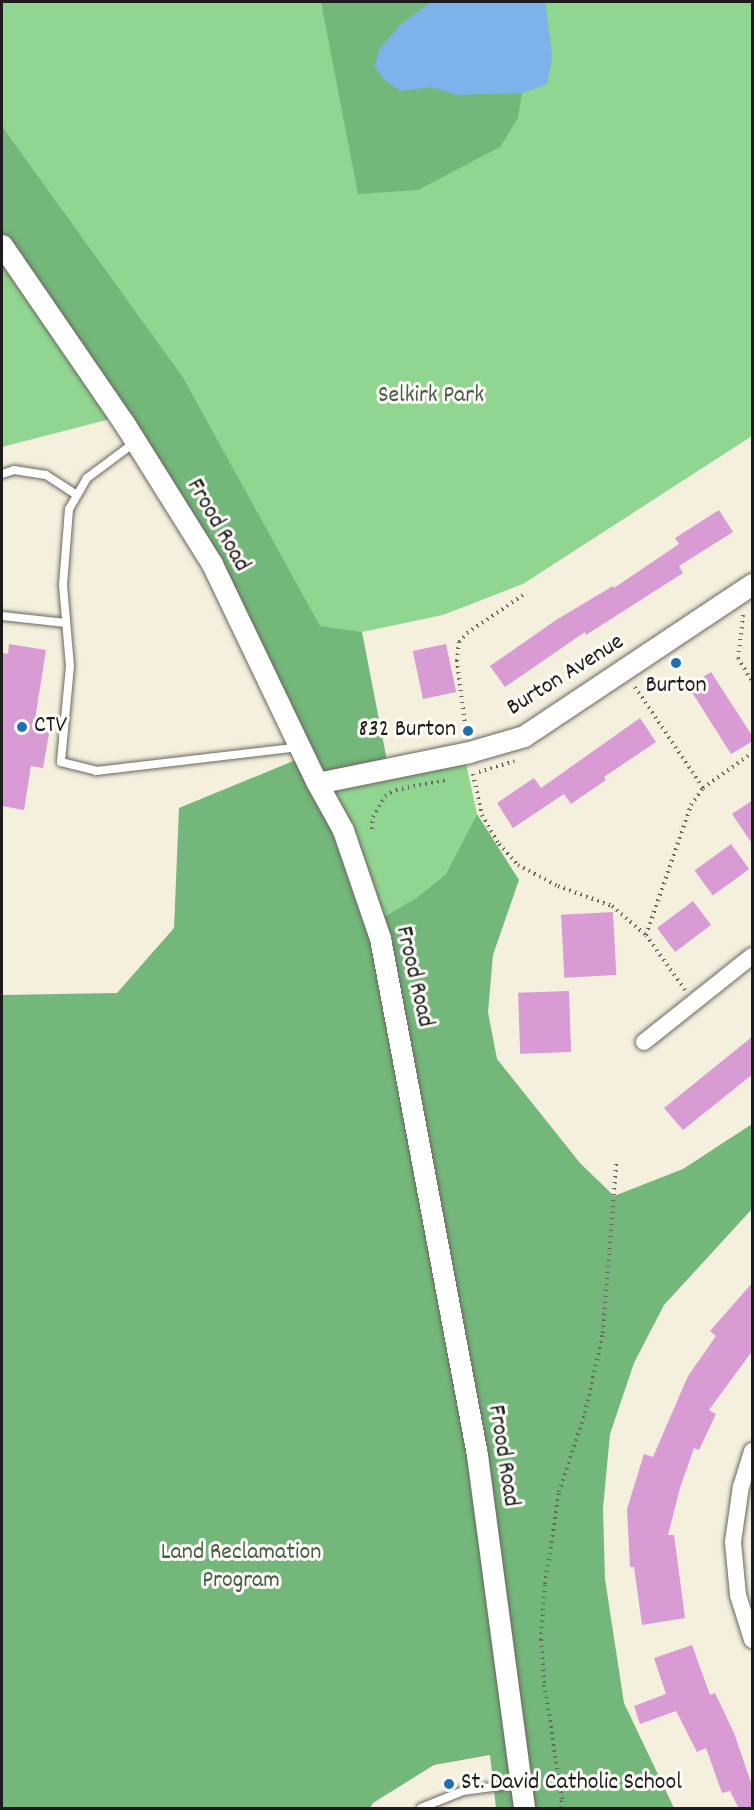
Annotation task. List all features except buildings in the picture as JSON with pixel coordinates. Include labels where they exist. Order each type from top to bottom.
[{"type":"street","name":"Frood Road","points":[[2,245],[136,442],[212,564],[317,783],[343,830],[380,938],[394,1002],[477,1455],[524,1809]]},
{"type":"street","name":"Burton Avenue","points":[[317,783],[468,752],[524,736],[553,719],[753,584]]},
{"type":"street","points":[[644,1042],[753,956]]},
{"type":"street","points":[[753,1451],[741,1486],[733,1542],[738,1595],[753,1640]]},
{"type":"lane","points":[[136,442],[87,478],[69,509],[63,585],[70,666],[61,762],[96,771],[300,747]]},
{"type":"lane","points":[[2,474],[14,470],[46,475],[78,495]]},
{"type":"lane","points":[[2,616],[66,623]]},
{"type":"lane","points":[[421,1809],[463,1791],[520,1783]]},
{"type":"path","points":[[468,752],[458,661],[459,642],[467,633],[526,593]]},
{"type":"path","points":[[743,615],[738,658],[753,681]]},
{"type":"path","points":[[635,687],[703,788]]},
{"type":"path","points":[[646,935],[691,805],[703,788],[753,753]]},
{"type":"path","points":[[473,774],[482,815],[499,844],[518,865],[558,886],[612,906],[646,935],[694,1003]]},
{"type":"path","points":[[561,1809],[562,1799],[544,1683],[541,1640],[545,1584],[559,1492],[585,1413],[603,1333],[616,1163]]},
{"type":"green space","name":"Selkirk Park","points":[[2,2],[431,2],[544,10],[545,2],[752,2],[752,436],[523,584],[443,615],[362,632],[320,627],[183,377],[2,126]]},
{"type":"green space","points":[[321,2],[545,2],[552,56],[547,84],[522,93],[518,118],[500,147],[418,190],[358,194]]},
{"type":"green space","name":"Land Reclamation Program","points":[[2,126],[183,377],[320,626],[362,632],[389,771],[316,785],[365,928],[416,898],[445,875],[477,814],[519,880],[493,955],[488,1012],[497,1059],[580,1163],[614,1196],[683,1169],[752,1124],[752,1209],[664,1305],[634,1363],[610,1434],[603,1508],[605,1579],[624,1703],[674,1808],[496,1808],[490,1755],[434,1765],[373,1803],[370,1808],[2,1808],[2,995],[117,993],[174,928],[179,808],[303,757],[211,564],[2,248]]},
{"type":"green space","points":[[2,248],[118,417],[2,447]]},
{"type":"green space","points":[[464,754],[477,814],[445,875],[416,898],[365,928],[316,785]]},
{"type":"water","points":[[431,2],[545,2],[552,56],[547,84],[522,93],[457,95],[431,87],[401,91],[386,81],[374,67],[379,50],[400,25]]},
{"type":"place","name":"Burton","points":[[676,663]]},
{"type":"place","name":"CTV","points":[[22,727]]},
{"type":"place","name":"832 Burton","points":[[468,731]]},
{"type":"place","name":"St. David Catholic School","points":[[449,1784]]}]
